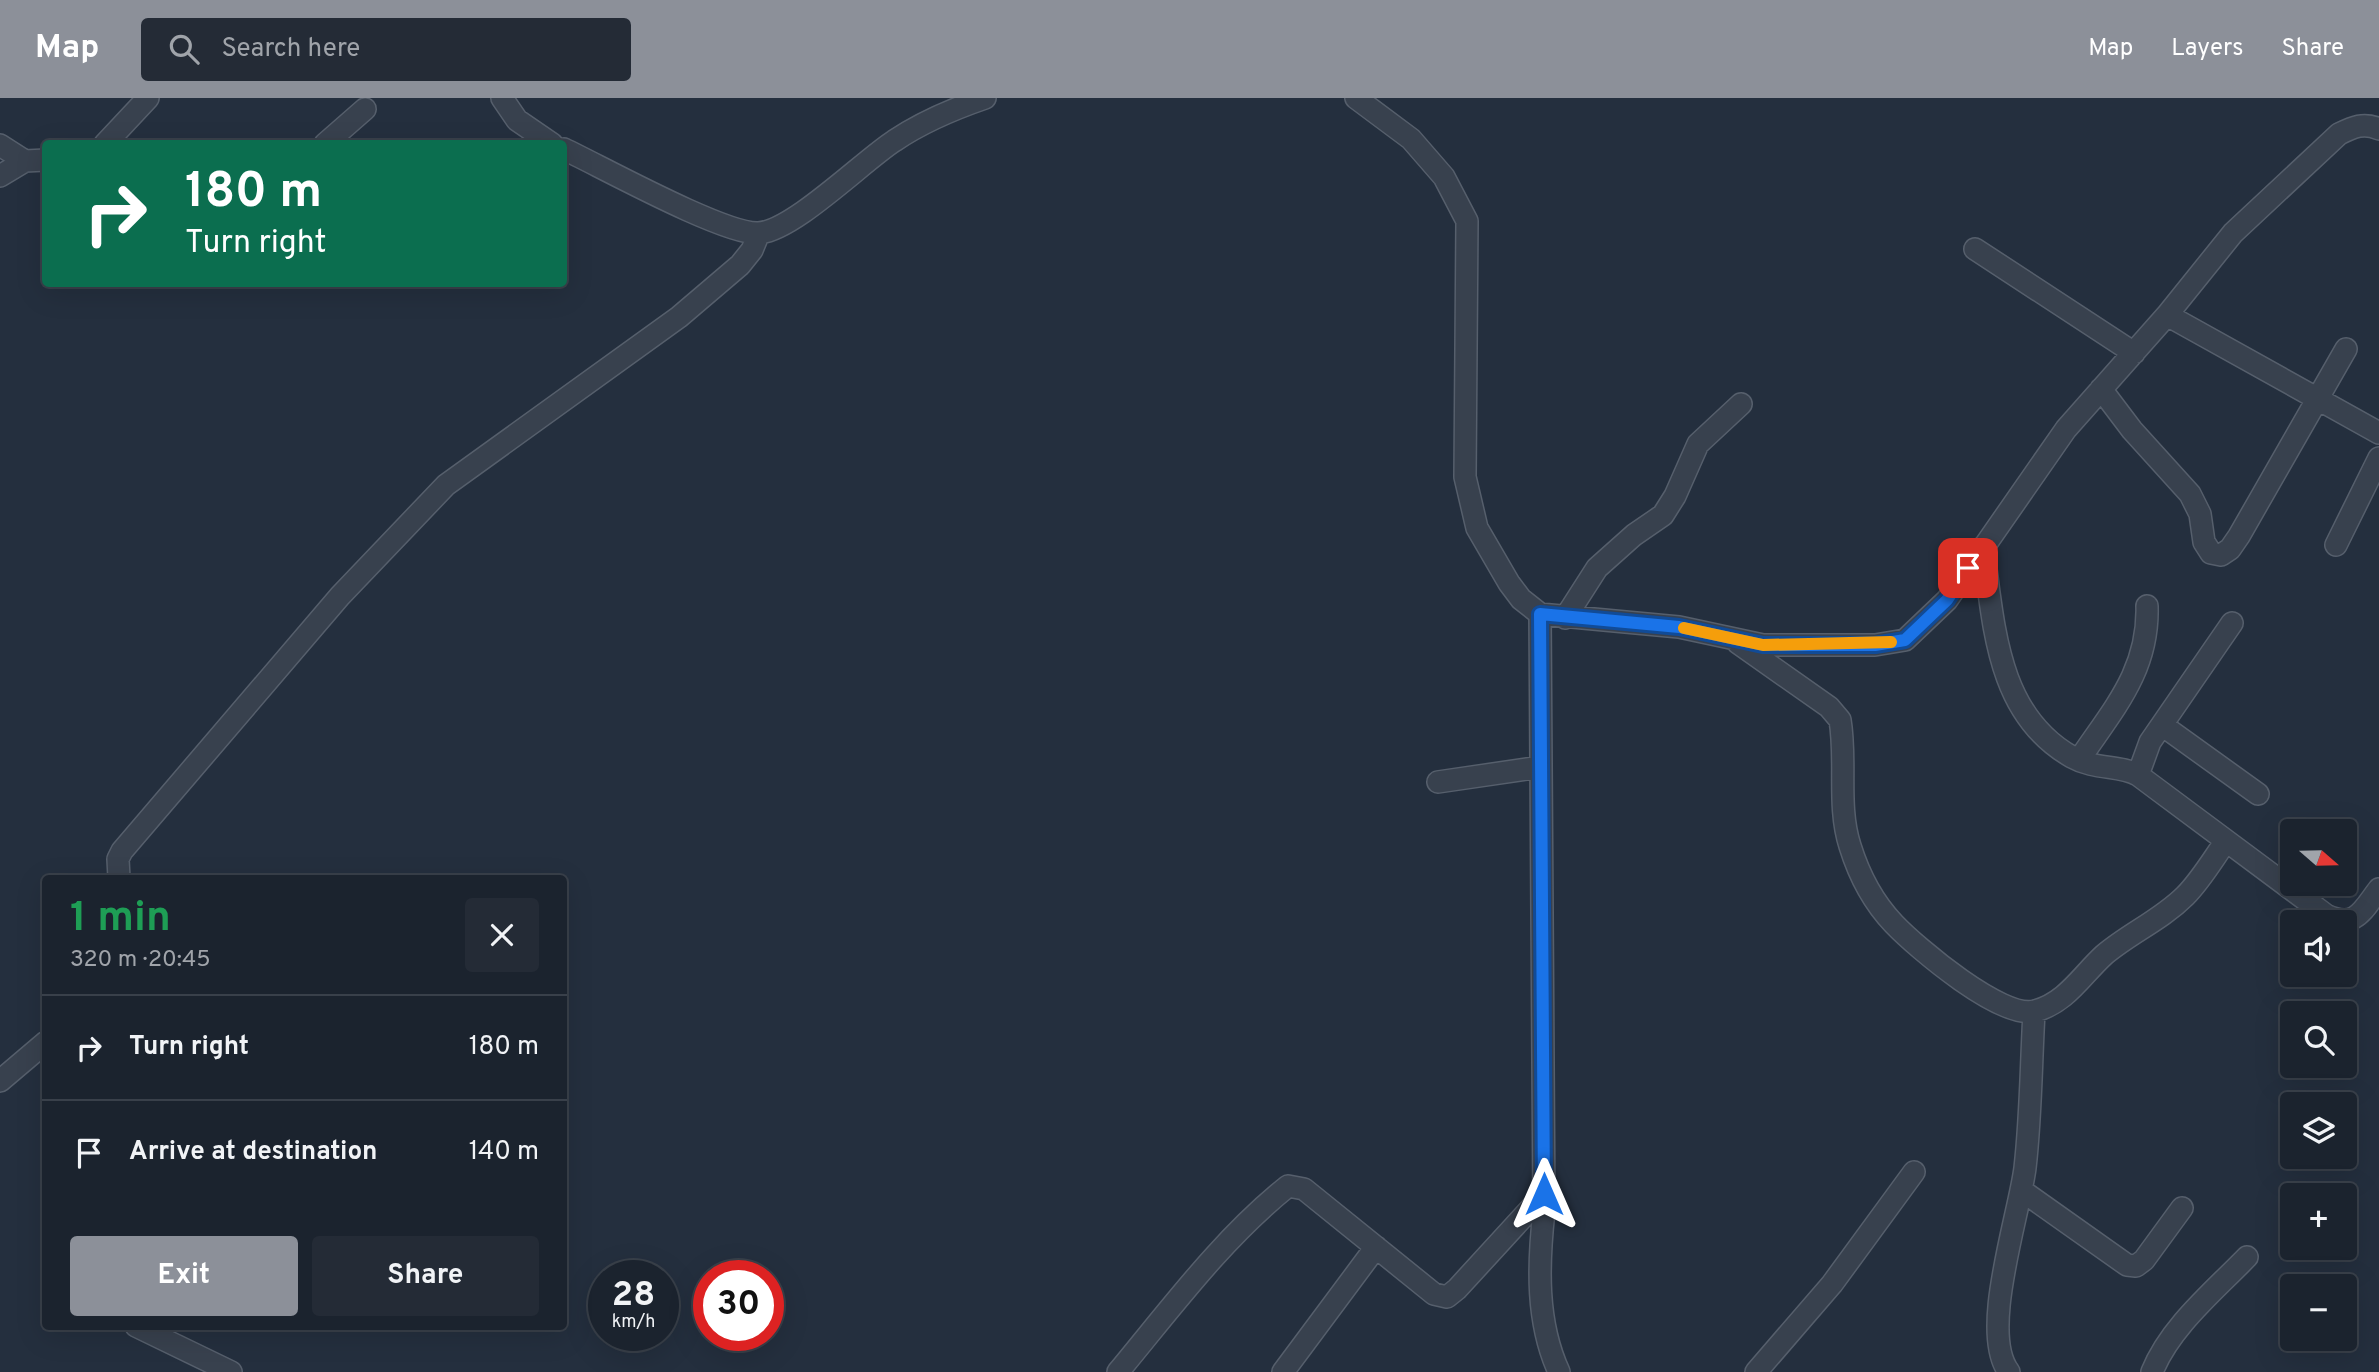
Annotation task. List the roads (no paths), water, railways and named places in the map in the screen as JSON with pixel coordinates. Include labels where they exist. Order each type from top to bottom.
[{"type":"street","points":[[109,140],[148,98]]},
{"type":"street","points":[[502,98],[517,120],[546,140]]},
{"type":"street","points":[[567,150],[707,217],[738,229],[759,233],[798,215],[893,141],[926,121],[984,98]]},
{"type":"street","points":[[1359,99],[1411,139],[1444,177],[1467,221],[1465,477],[1477,528],[1509,583],[1521,599],[1540,614],[1679,627],[1763,645],[1875,645],[1905,640],[1947,600],[2066,429],[2167,315],[2233,233],[2339,134],[2354,126],[2369,124],[2379,129]]},
{"type":"street","points":[[330,140],[365,110]]},
{"type":"street","points":[[0,145],[35,160]]},
{"type":"street","points":[[0,176],[35,160]]},
{"type":"street","points":[[119,875],[118,859],[122,851],[340,596],[446,485],[679,317],[740,265],[752,250],[759,233]]},
{"type":"street","points":[[1975,249],[2134,353]]},
{"type":"street","points":[[2167,315],[2379,433]]},
{"type":"street","points":[[2101,389],[2132,429],[2190,494],[2200,514],[2204,542],[2211,553],[2221,555],[2230,550],[2239,536],[2346,349]]},
{"type":"street","points":[[1565,618],[1597,568],[1634,535],[1662,515],[1675,496],[1698,444],[1741,404]]},
{"type":"street","points":[[2336,545],[2379,458]]},
{"type":"street","points":[[1983,547],[2001,662],[2010,691],[2039,730],[2079,760],[2138,775],[2326,915],[2340,922],[2355,919],[2379,889]]},
{"type":"street","points":[[2079,760],[2136,675],[2148,633],[2147,607]]},
{"type":"street","points":[[1540,614],[1544,1194],[1540,1285],[1546,1338],[1559,1372]]},
{"type":"street","points":[[2138,775],[2145,753],[2162,725],[2232,623]]},
{"type":"street","points":[[1730,638],[1837,713],[1844,740],[1844,808],[1849,844],[1869,891],[1894,923],[1970,985],[2006,1007],[2034,1012],[2065,996],[2104,956],[2142,926],[2168,913],[2188,893],[2226,841]]},
{"type":"street","points":[[2162,725],[2258,794]]},
{"type":"street","points":[[1438,782],[1541,767]]},
{"type":"street","points":[[2009,1372],[2000,1349],[1998,1311],[2021,1190],[2034,1012]]},
{"type":"street","points":[[0,1081],[42,1045]]},
{"type":"street","points":[[1756,1372],[1832,1284],[1914,1172]]},
{"type":"street","points":[[1118,1372],[1214,1255],[1261,1208],[1288,1186],[1304,1189],[1434,1294],[1447,1297],[1544,1194]]},
{"type":"street","points":[[2021,1190],[2127,1265],[2136,1266],[2144,1260],[2182,1208]]},
{"type":"street","points":[[1283,1372],[1376,1247]]},
{"type":"street","points":[[2152,1372],[2175,1335],[2247,1257]]},
{"type":"street","points":[[144,1330],[231,1372]]}]
